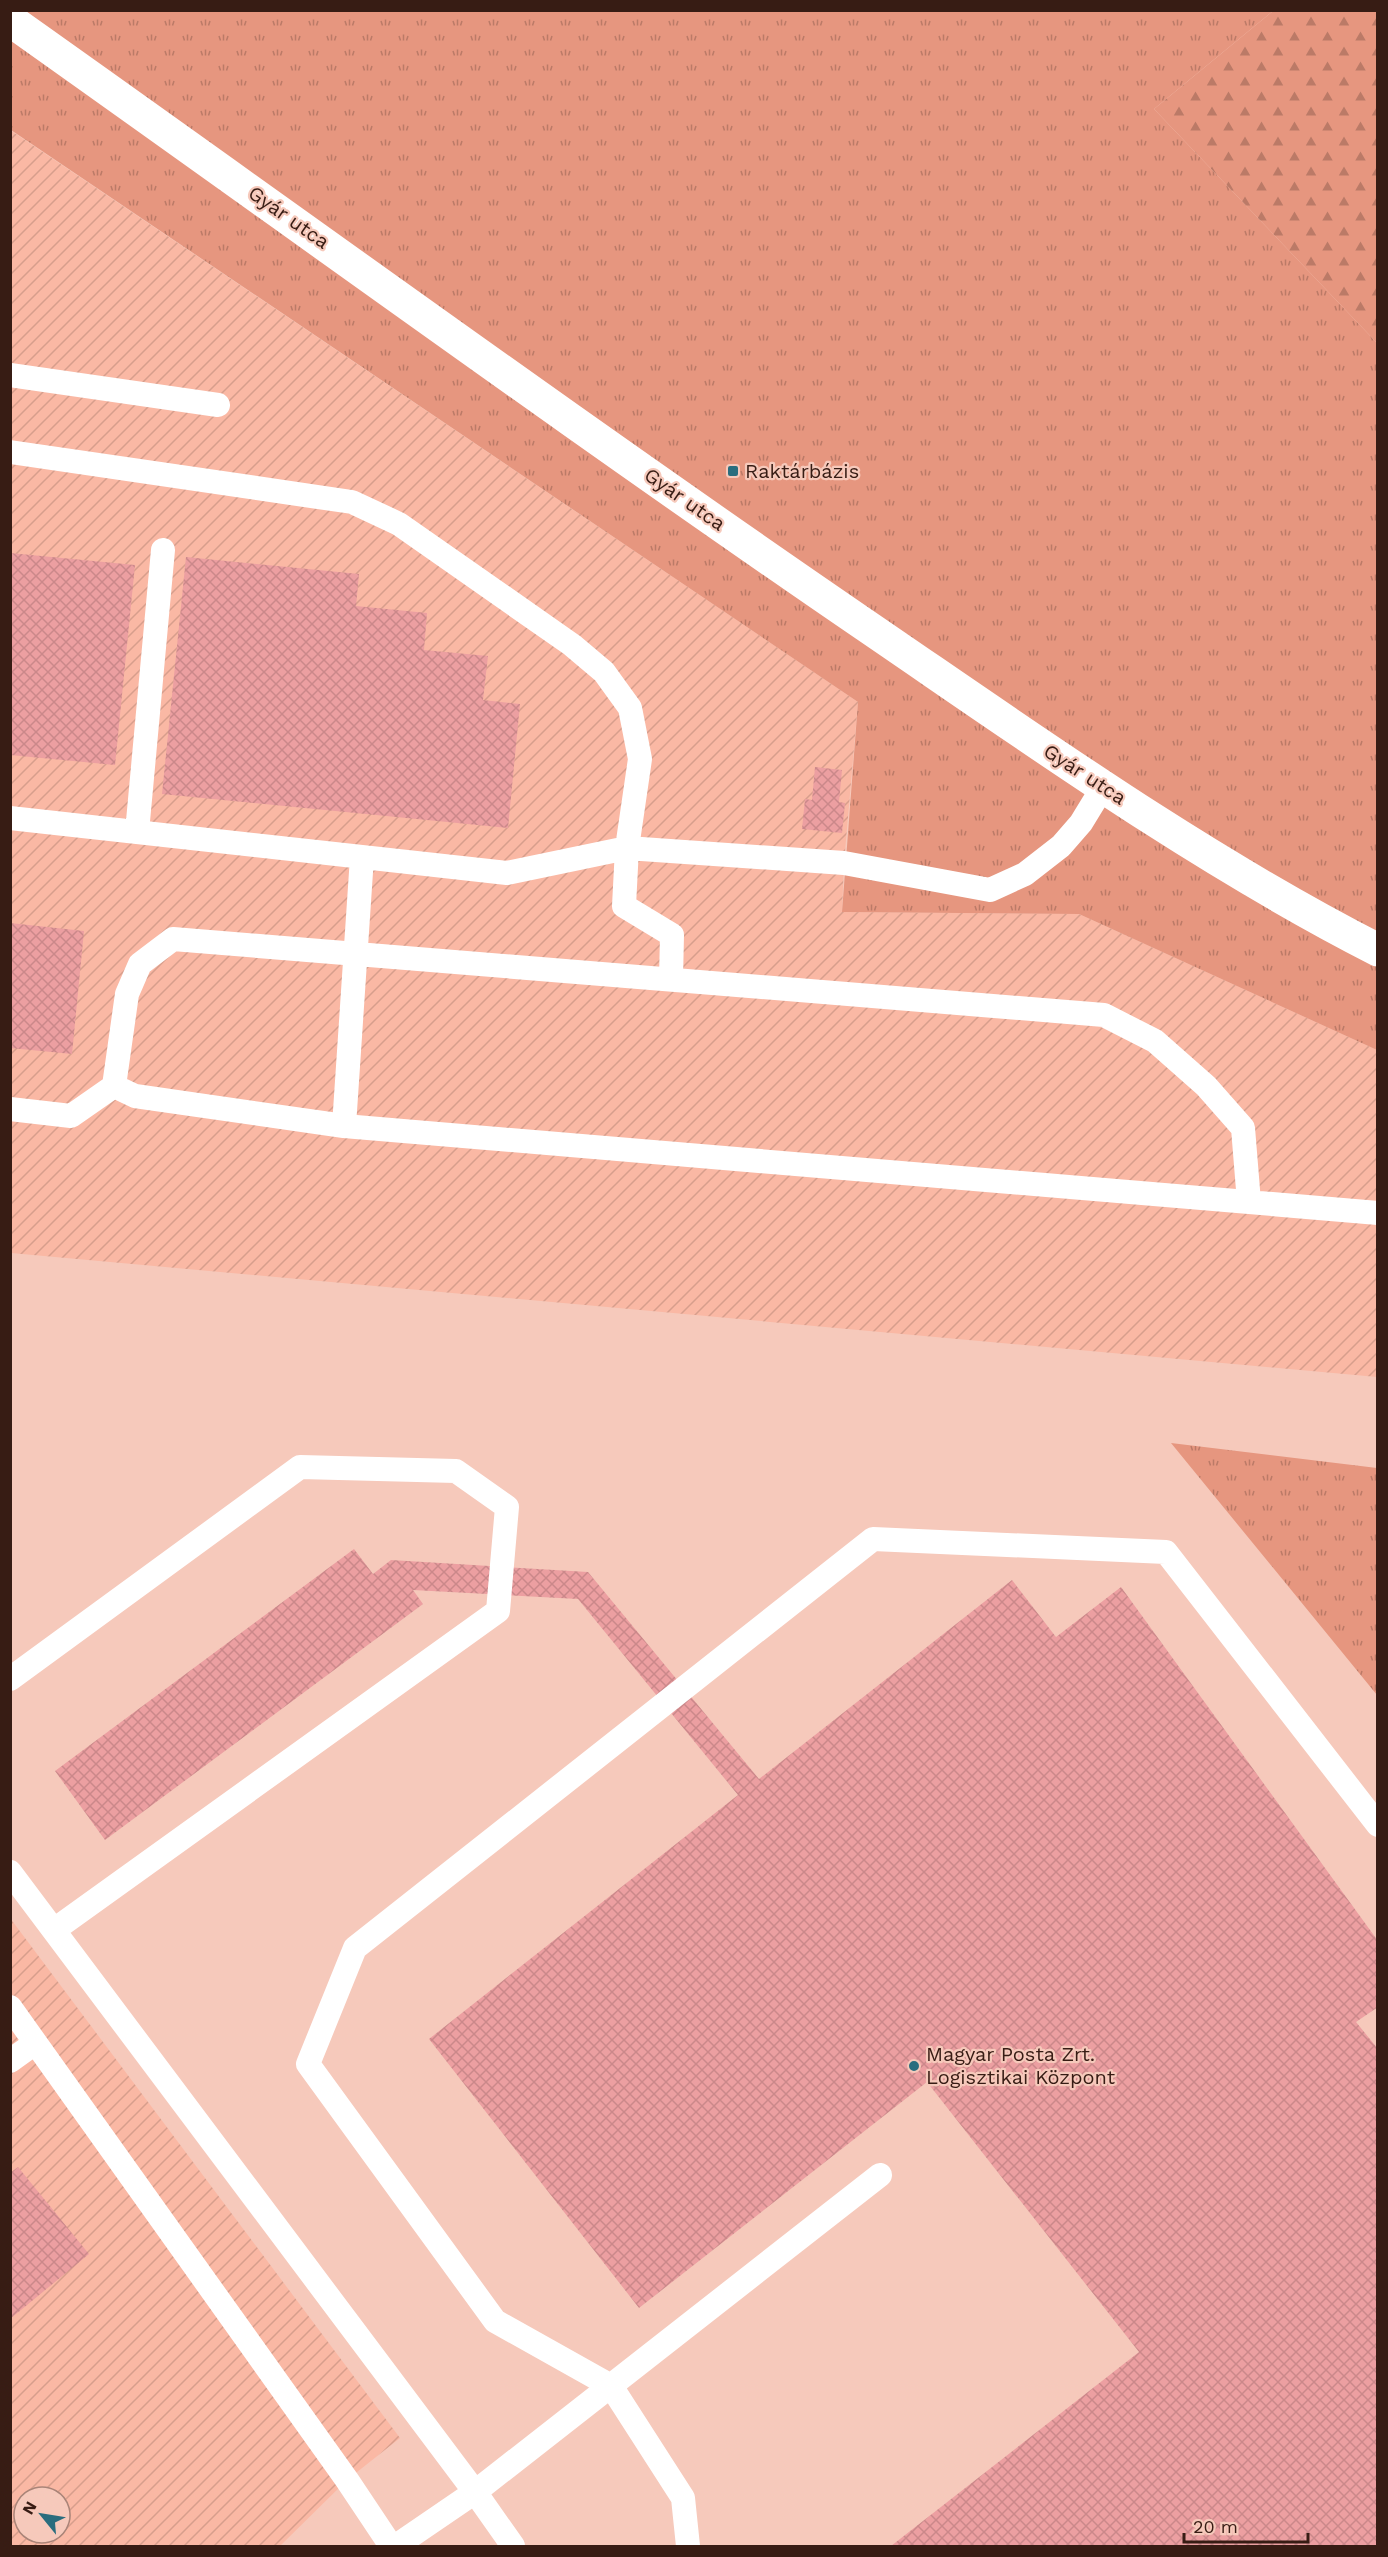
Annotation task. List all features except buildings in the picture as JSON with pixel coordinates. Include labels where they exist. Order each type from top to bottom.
[{"type":"main road","name":"Gyár utca","points":[[10,20],[787,571],[1103,787],[1215,857],[1377,950]]},
{"type":"lane","points":[[10,375],[218,405]]},
{"type":"lane","points":[[10,452],[352,502],[399,524],[572,645],[604,672],[630,708],[640,759],[627,848],[624,906],[672,935],[672,979]]},
{"type":"lane","points":[[137,832],[163,550]]},
{"type":"lane","points":[[10,818],[507,873],[627,848],[844,863],[990,890],[1025,874],[1060,846],[1081,823],[1103,787]]},
{"type":"lane","points":[[344,1126],[362,857]]},
{"type":"lane","points":[[10,1109],[71,1116],[114,1086],[127,994],[140,964],[173,939],[1104,1014],[1155,1041],[1206,1086],[1243,1128],[1249,1202]]},
{"type":"lane","points":[[114,1086],[135,1096],[344,1126],[1377,1213]]},
{"type":"lane","points":[[10,1679],[300,1467],[456,1471],[507,1507],[498,1611],[54,1930]]},
{"type":"lane","points":[[688,2547],[683,2498],[611,2386],[495,2321],[308,2064],[355,1948],[873,1539],[1166,1552],[1377,1825]]},
{"type":"lane","points":[[10,1872],[475,2492],[513,2547]]},
{"type":"lane","points":[[10,2007],[347,2480],[391,2547]]},
{"type":"lane","points":[[10,2061],[35,2043]]},
{"type":"lane","points":[[396,2547],[518,2459],[879,2175]]},
{"type":"shaded area","points":[[10,130],[858,702],[842,912],[1079,914],[1377,1050],[1377,1377],[11,1253]]},
{"type":"shaded area","points":[[10,1918],[400,2438],[347,2480],[280,2546],[11,2546]]},
{"type":"green space","points":[[10,11],[1273,11],[1154,109],[1377,343],[1377,1050],[1079,914],[842,912],[858,702],[11,130]]},
{"type":"green space","points":[[1273,11],[1377,11],[1377,343],[1154,109]]},
{"type":"green space","points":[[1171,1443],[1377,1468],[1377,1695]]},
{"type":"place","name":"Raktárbázis","points":[[733,471]]},
{"type":"place","name":"Magyar Posta Zrt. Logisztikai Központ","points":[[914,2066]]}]
